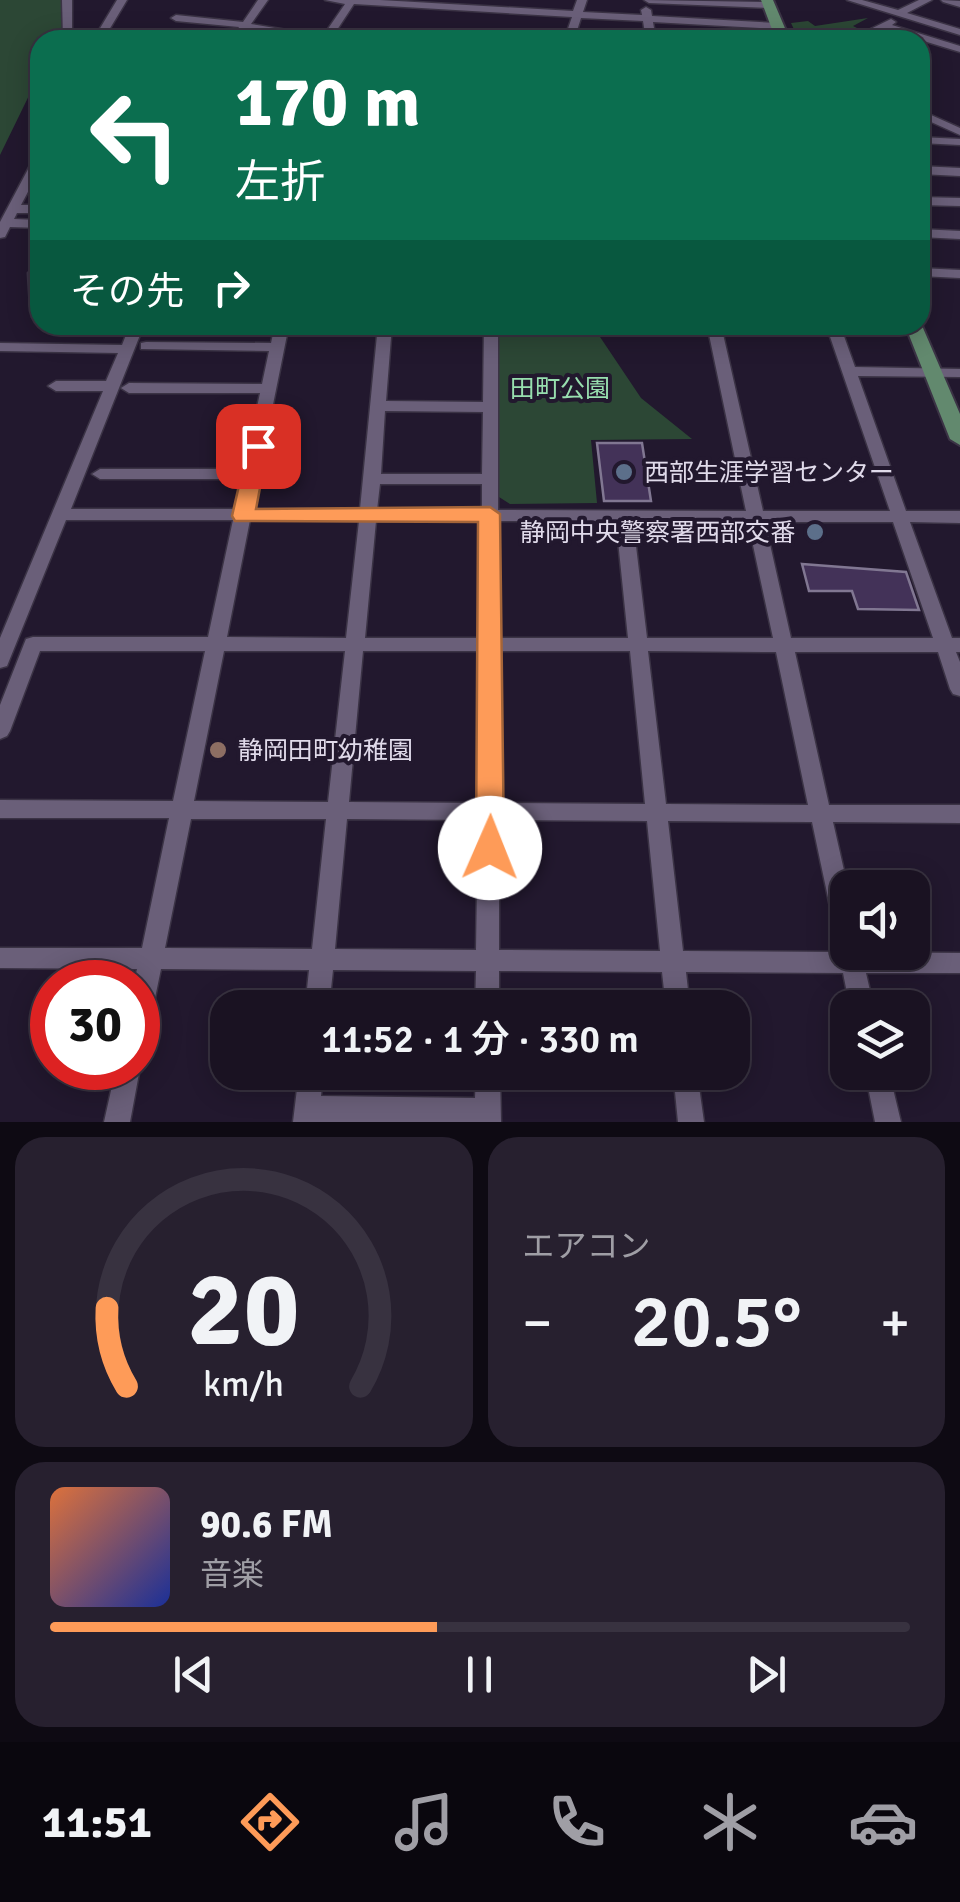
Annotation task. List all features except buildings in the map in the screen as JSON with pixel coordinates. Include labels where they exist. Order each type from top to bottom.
[{"type":"main road","points":[[768,3],[779,30]]},
{"type":"main road","points":[[918,335],[960,437]]},
{"type":"street","points":[[104,30],[122,0]]},
{"type":"street","points":[[243,30],[264,0]]},
{"type":"street","points":[[330,0],[777,26]]},
{"type":"street","points":[[571,30],[582,0]]},
{"type":"street","points":[[650,30],[647,0],[768,3]]},
{"type":"street","points":[[852,0],[959,30]]},
{"type":"street","points":[[874,30],[927,0]]},
{"type":"street","points":[[946,0],[960,4]]},
{"type":"street","points":[[332,30],[351,1]]},
{"type":"street","points":[[68,30],[67,2],[80,2]]},
{"type":"street","points":[[422,30],[437,4]]},
{"type":"street","points":[[168,30],[179,13],[268,30]]},
{"type":"street","points":[[506,30],[510,13]]},
{"type":"street","points":[[883,26],[896,30]]},
{"type":"street","points":[[930,40],[960,49]]},
{"type":"street","points":[[930,118],[960,132]]},
{"type":"street","points":[[930,140],[960,142]]},
{"type":"street","points":[[930,170],[960,172]]},
{"type":"street","points":[[3,228],[30,178]]},
{"type":"street","points":[[930,200],[960,202]]},
{"type":"street","points":[[15,209],[30,209]]},
{"type":"street","points":[[3,228],[30,225]]},
{"type":"street","points":[[930,234],[960,235]]},
{"type":"street","points":[[930,272],[960,274]]},
{"type":"street","points":[[0,661],[4,637],[120,387],[137,347],[137,335]]},
{"type":"street","points":[[150,959],[280,335]]},
{"type":"street","points":[[319,990],[385,335]]},
{"type":"street","points":[[488,990],[491,335]]},
{"type":"street","points":[[716,335],[832,870]]},
{"type":"street","points":[[836,335],[899,516],[952,645],[960,688]]},
{"type":"street","points":[[0,347],[278,347]]},
{"type":"street","points":[[0,358],[69,358],[73,348]]},
{"type":"street","points":[[849,371],[960,373]]},
{"type":"street","points":[[56,386],[270,389]]},
{"type":"street","points":[[378,406],[490,407]]},
{"type":"street","points":[[100,474],[252,474]]},
{"type":"street","points":[[372,479],[490,479]]},
{"type":"street","points":[[60,514],[960,517]]},
{"type":"street","points":[[624,514],[676,990]]},
{"type":"street","points":[[0,731],[33,644],[952,645]]},
{"type":"street","points":[[0,809],[960,814]]},
{"type":"street","points":[[0,958],[488,958],[673,963],[830,952]]},
{"type":"street","points":[[930,960],[960,963]]},
{"type":"street","points":[[117,1122],[124,1090]]},
{"type":"street","points":[[309,1090],[306,1115],[488,1116],[488,1090]]},
{"type":"street","points":[[688,1090],[691,1122]]},
{"type":"street","points":[[881,1090],[888,1122]]},
{"type":"green space","points":[[0,0],[63,0],[61,30],[30,30],[30,94],[0,155]]},
{"type":"green space","points":[[868,18],[853,26],[861,30],[794,30],[791,23],[808,21],[815,26]]},
{"type":"green space","name":"田町公園","points":[[497,335],[599,335],[641,398],[692,439],[591,440],[597,503],[510,504],[499,497]]},
{"type":"place","name":"西部生涯学習センター","points":[[624,472]]},
{"type":"place","name":"静岡中央警察署西部交番","points":[[815,532]]},
{"type":"place","name":"静岡田町幼稚園","points":[[218,750]]},
{"type":"route","points":[[258,446],[243,516],[490,514],[490,848]]}]
